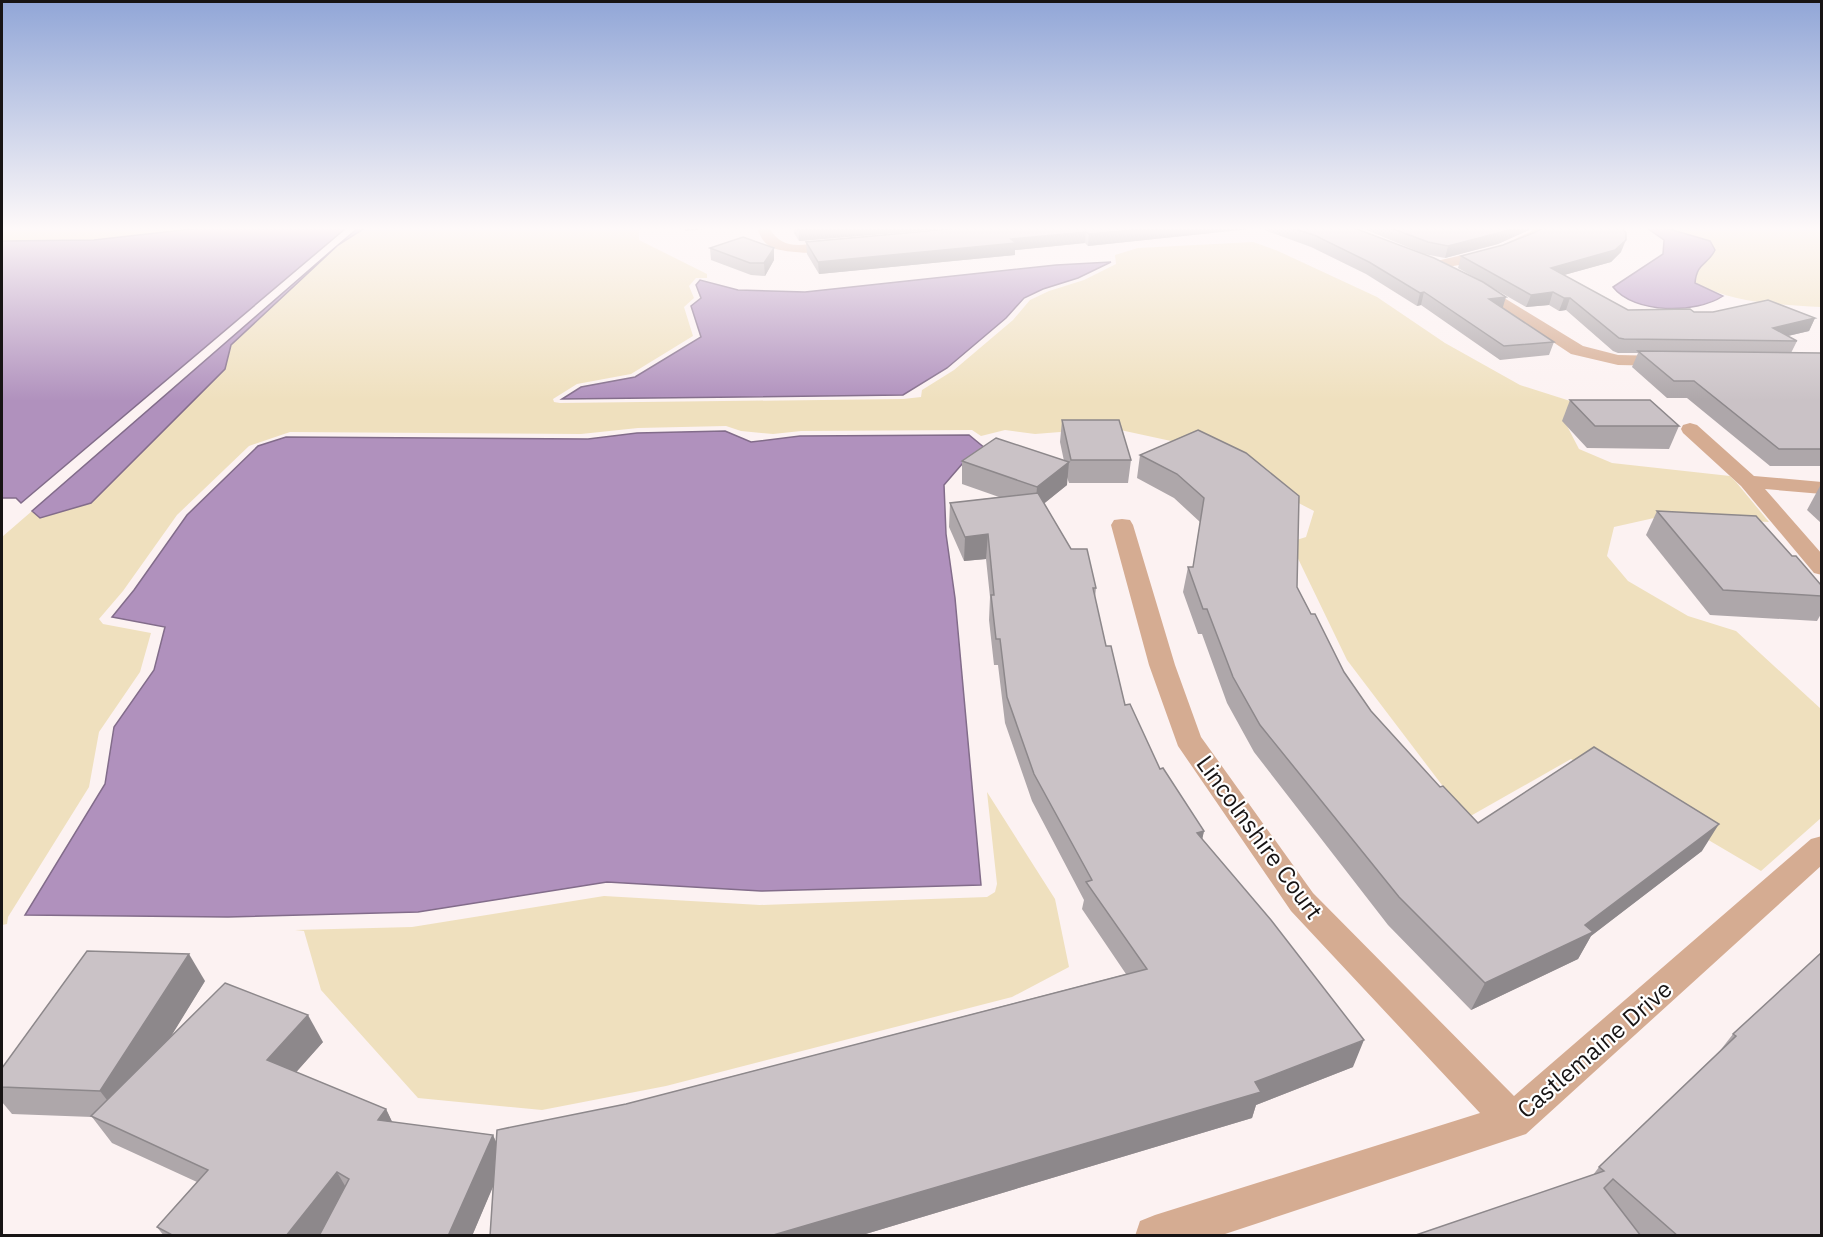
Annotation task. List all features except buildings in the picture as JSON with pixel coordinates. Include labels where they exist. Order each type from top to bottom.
[{"type":"street","points":[[1474,286],[1520,312],[1577,350],[1618,360],[1678,361]]},
{"type":"street","points":[[1690,429],[1748,482],[1821,568]]},
{"type":"street","points":[[1748,482],[1821,488]]},
{"type":"street","name":"Lincolnshire Court","points":[[1122,525],[1162,665],[1188,739],[1302,902],[1513,1121]]},
{"type":"street","name":"Castlemaine Drive","points":[[1155,1236],[1513,1121],[1821,847]]},
{"type":"shaded area","points":[[2,286],[278,286],[21,503],[16,498],[2,498]]},
{"type":"shaded area","points":[[291,286],[294,286],[231,345],[225,369],[91,503],[40,518],[32,511]]},
{"type":"shaded area","points":[[294,286],[689,286],[694,298],[684,307],[693,336],[631,374],[577,384],[553,399],[554,402],[903,399],[921,397],[922,390],[954,370],[1013,320],[1030,300],[1066,286],[1353,286],[1377,297],[1445,343],[1520,385],[1589,407],[1565,422],[1579,449],[1612,463],[1730,476],[1736,482],[1769,522],[1663,516],[1614,527],[1607,556],[1628,581],[1688,616],[1736,631],[1821,709],[1821,818],[1761,871],[1571,759],[1467,818],[1347,660],[1290,542],[1306,537],[1314,511],[1185,444],[1111,428],[1035,434],[1005,430],[981,436],[972,430],[801,431],[773,434],[741,431],[726,426],[638,428],[581,434],[290,432],[249,446],[177,515],[123,591],[99,619],[103,624],[151,633],[140,672],[99,732],[89,787],[8,917],[7,924],[2,925],[2,537],[32,511],[40,518],[225,369],[231,345]]},
{"type":"shaded area","points":[[696,286],[722,286],[738,290],[805,292],[863,286],[1053,286],[1024,298],[1006,318],[947,368],[903,395],[562,399],[581,387],[635,377],[701,337],[691,306],[701,298]]},
{"type":"shaded area","points":[[1701,286],[1821,286],[1821,307],[1772,304],[1741,299]]},
{"type":"shaded area","points":[[1701,286],[1723,296],[1697,306],[1666,308],[1635,302],[1623,296],[1613,287]]},
{"type":"shaded area","points":[[725,431],[751,442],[800,436],[969,435],[992,454],[963,463],[944,485],[946,534],[955,598],[981,885],[761,891],[607,882],[418,912],[228,917],[25,915],[105,784],[114,727],[154,670],[165,627],[112,617],[187,515],[258,446],[286,437],[588,439],[637,433]]},
{"type":"shaded area","points":[[987,792],[1055,899],[1069,967],[1012,997],[666,1086],[542,1110],[418,1098],[321,990],[304,931],[295,930],[412,927],[604,896],[760,905],[987,897],[995,892],[997,884]]}]
